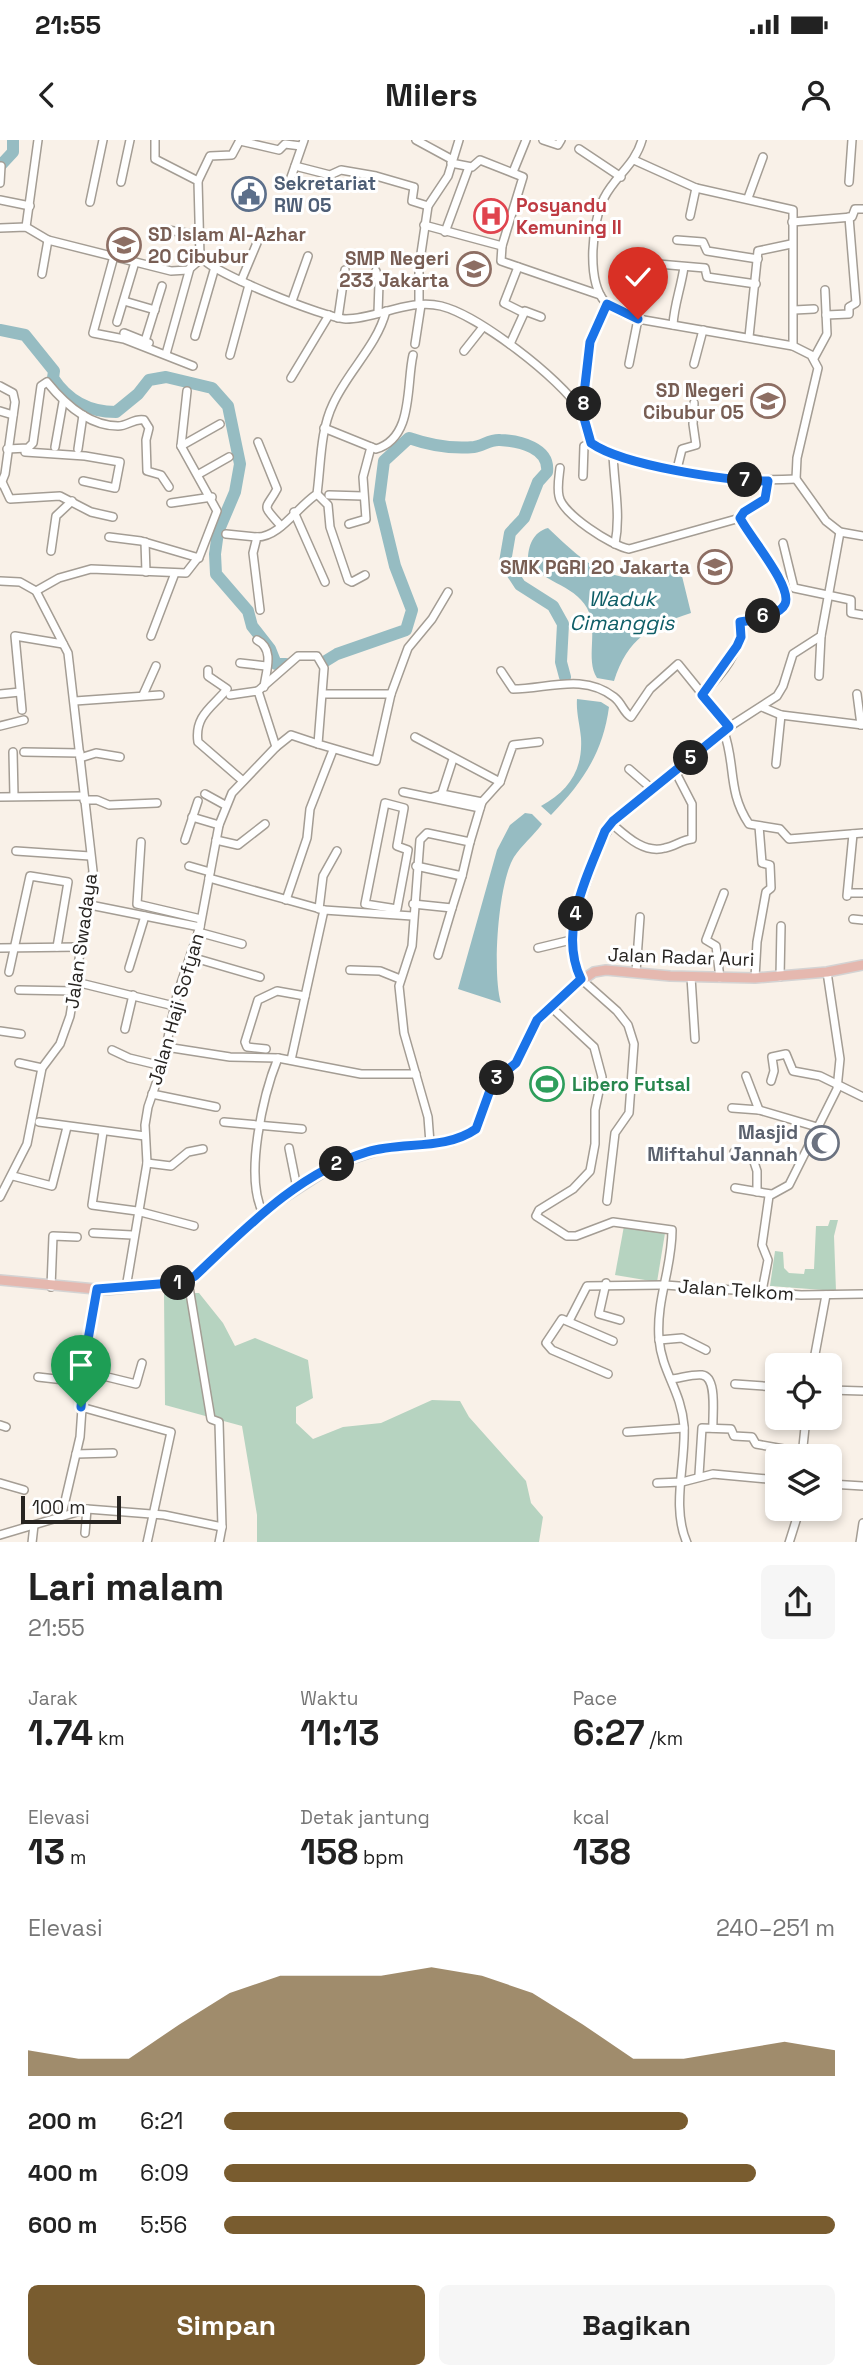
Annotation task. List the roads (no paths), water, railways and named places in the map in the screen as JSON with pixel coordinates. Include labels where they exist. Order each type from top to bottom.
[{"type":"main road","name":"Jalan Radar Auri","points":[[188,1281],[263,1213],[297,1188],[349,1159],[387,1147],[458,1139],[476,1129],[493,1082],[516,1063],[537,1020],[581,979],[606,970],[691,977],[780,977],[863,965]]},
{"type":"main road","points":[[0,1280],[51,1287],[97,1289],[188,1281]]},
{"type":"street","points":[[26,227],[38,140]]},
{"type":"street","points":[[90,202],[103,140]]},
{"type":"street","points":[[121,182],[130,140]]},
{"type":"street","points":[[153,140],[155,159],[198,181]]},
{"type":"street","points":[[201,259],[198,181],[210,156],[232,155],[240,140],[279,150],[285,144],[303,143],[288,186]]},
{"type":"street","points":[[416,140],[451,161],[469,167]]},
{"type":"street","points":[[415,344],[424,225],[428,206],[446,180],[459,140]]},
{"type":"street","points":[[513,172],[526,140]]},
{"type":"street","points":[[543,140],[558,145],[561,140]]},
{"type":"street","points":[[642,140],[634,160],[604,198],[592,240],[600,295],[607,304],[638,319],[793,346],[814,358],[818,368],[797,458],[796,479],[826,521],[840,532],[863,536]]},
{"type":"street","points":[[849,182],[852,140]]},
{"type":"street","points":[[579,149],[621,177]]},
{"type":"street","points":[[748,198],[763,157]]},
{"type":"street","points":[[444,232],[469,167],[480,160],[513,172],[523,178],[500,260],[600,295]]},
{"type":"street","points":[[634,160],[696,188],[791,209],[793,346]]},
{"type":"street","points":[[0,183],[1,166]]},
{"type":"street","points":[[295,166],[330,175],[341,170],[402,182],[414,187],[412,201],[428,206]]},
{"type":"street","points":[[690,216],[696,188]]},
{"type":"street","points":[[0,200],[30,206]]},
{"type":"street","points":[[792,222],[849,217],[854,216],[855,209],[863,209]]},
{"type":"street","points":[[826,315],[849,314],[849,307],[856,301],[849,217]]},
{"type":"street","points":[[424,225],[502,246]]},
{"type":"street","points":[[0,228],[26,227],[48,240],[171,271],[190,268],[201,259]]},
{"type":"street","points":[[168,230],[198,235]]},
{"type":"street","points":[[241,281],[262,231]]},
{"type":"street","points":[[42,274],[48,240]]},
{"type":"street","points":[[677,240],[704,242],[706,251],[758,258]]},
{"type":"street","points":[[749,337],[759,250],[791,244]]},
{"type":"street","points":[[114,256],[93,332],[166,354],[193,366]]},
{"type":"street","points":[[292,302],[308,256]]},
{"type":"street","points":[[853,257],[863,256]]},
{"type":"street","points":[[201,259],[249,285],[338,318],[420,305],[445,307],[510,344],[582,411]]},
{"type":"street","points":[[117,322],[135,262]]},
{"type":"street","points":[[629,316],[633,293],[651,292],[658,285],[657,264],[705,268],[707,276],[756,284]]},
{"type":"street","points":[[195,336],[215,267]]},
{"type":"street","points":[[518,267],[504,303],[524,313],[541,317]]},
{"type":"street","points":[[673,325],[674,304],[679,298],[684,267]]},
{"type":"street","points":[[166,354],[190,268]]},
{"type":"street","points":[[338,318],[345,270]]},
{"type":"street","points":[[226,534],[257,537],[272,535],[294,512],[317,494],[324,428],[333,402],[380,331],[382,312],[376,271]]},
{"type":"street","points":[[230,355],[249,285]]},
{"type":"street","points":[[124,333],[147,342],[162,286]]},
{"type":"street","points":[[814,358],[826,337],[825,290]]},
{"type":"street","points":[[124,301],[155,310]]},
{"type":"street","points":[[591,443],[582,411],[590,342],[607,304]]},
{"type":"street","points":[[794,310],[814,309]]},
{"type":"street","points":[[510,344],[524,313]]},
{"type":"street","points":[[291,377],[329,315]]},
{"type":"street","points":[[629,365],[638,319]]},
{"type":"street","points":[[464,351],[483,327]]},
{"type":"street","points":[[694,365],[703,330]]},
{"type":"street","points":[[324,428],[371,447],[384,446],[403,424],[412,355]]},
{"type":"street","points":[[7,451],[28,448],[33,443],[41,386],[47,382],[63,402],[83,415],[117,426],[138,418],[147,423],[147,471],[161,475],[169,487]]},
{"type":"street","points":[[0,386],[15,397],[1,484],[10,499],[56,495],[92,512],[113,517]]},
{"type":"street","points":[[0,581],[20,582],[36,591],[59,578],[91,569],[186,573],[199,558],[216,513],[212,497],[181,446],[187,391]]},
{"type":"street","points":[[55,447],[63,402]]},
{"type":"street","points":[[677,470],[682,449],[696,444],[694,403]]},
{"type":"street","points":[[0,411],[13,415]]},
{"type":"street","points":[[78,449],[83,415]]},
{"type":"street","points":[[181,446],[220,424]]},
{"type":"street","points":[[258,442],[277,489],[266,501],[266,507],[281,526]]},
{"type":"street","points":[[583,476],[584,446],[591,443],[613,453],[677,470],[768,481],[796,479]]},
{"type":"street","points":[[349,524],[366,519],[363,477],[371,447]]},
{"type":"street","points":[[7,451],[48,452],[120,462],[115,488],[83,481]]},
{"type":"street","points":[[613,453],[615,504],[620,518],[615,544]]},
{"type":"street","points":[[198,474],[229,457]]},
{"type":"street","points":[[560,468],[558,491],[561,502],[594,532],[615,544],[635,549],[679,533],[740,518],[744,512],[765,499],[768,481]]},
{"type":"street","points":[[317,494],[328,505],[330,527],[348,580],[352,582],[365,575]]},
{"type":"street","points":[[329,495],[363,496]]},
{"type":"street","points":[[171,503],[212,497]]},
{"type":"street","points":[[51,551],[56,515],[72,501]]},
{"type":"street","points":[[294,512],[326,582]]},
{"type":"street","points":[[702,695],[727,665],[740,640],[740,628],[777,611],[785,602],[780,579],[740,518]]},
{"type":"street","points":[[819,676],[821,636],[840,532]]},
{"type":"street","points":[[109,537],[145,542],[199,558]]},
{"type":"street","points":[[257,537],[253,553],[260,610]]},
{"type":"street","points":[[145,542],[146,572]]},
{"type":"street","points":[[783,543],[793,587],[851,600],[850,613],[863,615]]},
{"type":"street","points":[[151,636],[175,573]]},
{"type":"street","name":"Jalan Swadaya","points":[[0,1197],[13,1176],[31,1131],[42,1068],[60,1044],[76,986],[79,947],[90,905],[93,879],[72,666],[36,591]]},
{"type":"street","points":[[257,640],[267,648],[261,689],[275,748],[291,735],[376,761],[391,694],[408,648],[432,619],[448,592]]},
{"type":"street","points":[[22,710],[15,636],[63,644]]},
{"type":"street","points":[[607,1201],[615,1133],[629,1114],[634,1045],[628,1025],[617,1011],[581,979],[573,963],[571,940],[577,910],[611,823],[727,729],[762,708],[782,690],[793,654],[821,636]]},
{"type":"street","points":[[230,695],[261,689],[298,656],[315,655],[324,668],[318,744]]},
{"type":"street","points":[[240,663],[266,666]]},
{"type":"street","points":[[501,671],[513,689],[558,682],[570,683],[613,696],[628,715],[675,664],[680,665],[727,729],[732,788],[748,822],[780,829],[789,839],[863,833]]},
{"type":"street","points":[[143,695],[156,666]]},
{"type":"street","points":[[208,670],[208,676],[227,688],[203,713],[197,733],[198,742],[243,781]]},
{"type":"street","points":[[0,694],[20,692]]},
{"type":"street","points":[[324,694],[391,694]]},
{"type":"street","points":[[762,708],[781,715],[862,725],[857,694]]},
{"type":"street","points":[[75,701],[160,695]]},
{"type":"street","points":[[776,764],[781,715]]},
{"type":"street","points":[[0,726],[24,720]]},
{"type":"street","points":[[415,737],[499,782]]},
{"type":"street","points":[[438,955],[481,805],[499,782],[513,744],[539,742]]},
{"type":"street","name":"Jalan Haji Sofyan","points":[[126,1288],[132,1235],[147,1163],[145,1136],[148,1107],[162,1066],[174,1006],[200,926],[219,825],[225,805],[243,781],[275,748]]},
{"type":"street","points":[[286,900],[307,838],[310,809],[333,750]]},
{"type":"street","points":[[13,752],[14,796]]},
{"type":"street","points":[[24,752],[80,756],[96,753],[120,757]]},
{"type":"street","points":[[438,797],[453,759]]},
{"type":"street","points":[[629,769],[652,789]]},
{"type":"street","points":[[611,823],[629,839],[650,849],[667,848],[678,841],[692,839],[692,804],[675,771]]},
{"type":"street","points":[[403,792],[481,805]]},
{"type":"street","points":[[205,794],[225,805]]},
{"type":"street","points":[[0,797],[84,798],[113,805],[157,803]]},
{"type":"street","points":[[185,840],[198,800]]},
{"type":"street","points":[[188,866],[286,900],[322,909],[399,907],[408,850],[397,846],[404,808],[385,803],[365,907]]},
{"type":"street","points":[[192,817],[219,825]]},
{"type":"street","points":[[216,840],[238,845],[265,824]]},
{"type":"street","points":[[755,978],[759,930],[766,892],[771,888],[770,865],[762,863],[759,826]]},
{"type":"street","points":[[430,1143],[428,1117],[401,1016],[400,979],[410,957],[416,866],[423,834],[470,842]]},
{"type":"street","points":[[853,834],[848,895],[863,893]]},
{"type":"street","points":[[141,842],[137,904],[242,944]]},
{"type":"street","points":[[16,851],[90,856]]},
{"type":"street","points":[[290,1060],[322,909],[323,876],[337,851]]},
{"type":"street","points":[[416,866],[462,876]]},
{"type":"street","points":[[9,972],[27,879],[32,876],[68,882],[57,947]]},
{"type":"street","points":[[720,978],[716,946],[706,940],[724,893]]},
{"type":"street","points":[[414,904],[452,908]]},
{"type":"street","points":[[90,905],[200,926]]},
{"type":"street","points":[[365,907],[412,916]]},
{"type":"street","points":[[130,968],[145,916]]},
{"type":"street","points":[[636,972],[640,917]]},
{"type":"street","points":[[853,919],[863,920]]},
{"type":"street","points":[[780,977],[781,926]]},
{"type":"street","points":[[538,948],[571,940]]},
{"type":"street","points":[[0,948],[13,945],[79,947]]},
{"type":"street","points":[[191,957],[260,977]]},
{"type":"street","points":[[350,970],[380,971],[400,979]]},
{"type":"street","points":[[735,1188],[771,1194],[782,1192],[789,1185],[817,1127],[833,1102],[839,1083],[840,1059],[827,972]]},
{"type":"street","points":[[691,977],[695,1039]]},
{"type":"street","points":[[19,990],[76,986],[132,995],[174,1006]]},
{"type":"street","points":[[266,1049],[247,1047],[245,1042],[258,1000],[277,991],[305,996]]},
{"type":"street","points":[[125,1029],[132,995]]},
{"type":"street","points":[[551,1007],[594,1048],[602,1077],[595,1110],[595,1144],[590,1171],[580,1183],[536,1212],[536,1216],[567,1236],[613,1222],[671,1229],[664,1285],[606,1283],[585,1287],[569,1321]]},
{"type":"street","points":[[0,1031],[21,1034]]},
{"type":"street","points":[[166,1047],[230,1057],[278,1058],[361,1074],[416,1074]]},
{"type":"street","points":[[113,1050],[129,1058],[162,1066]]},
{"type":"street","points":[[771,1082],[774,1071],[772,1057],[786,1054],[793,1072],[839,1083],[863,1097]]},
{"type":"street","points":[[263,1213],[254,1190],[261,1125],[278,1058]]},
{"type":"street","points":[[19,1063],[42,1068]]},
{"type":"street","points":[[746,1076],[759,1110]]},
{"type":"street","points":[[152,1094],[216,1107]]},
{"type":"street","points":[[732,1108],[759,1110],[817,1127]]},
{"type":"street","points":[[39,1122],[145,1136]]},
{"type":"street","points":[[224,1122],[302,1129]]},
{"type":"street","points":[[13,1176],[52,1186],[66,1127]]},
{"type":"street","points":[[103,1132],[91,1204],[137,1211],[194,1226]]},
{"type":"street","points":[[289,1148],[297,1188]]},
{"type":"street","points":[[147,1163],[172,1166],[188,1152],[203,1149]]},
{"type":"street","points":[[734,1152],[753,1159],[757,1171],[757,1192]]},
{"type":"street","points":[[762,1291],[768,1260],[762,1245],[763,1231],[771,1194]]},
{"type":"street","points":[[93,1233],[132,1235]]},
{"type":"street","points":[[51,1287],[53,1236],[77,1237]]},
{"type":"street","points":[[188,1281],[211,1419],[219,1422],[222,1527],[219,1542]]},
{"type":"street","points":[[606,1283],[599,1314],[620,1320]]},
{"type":"street","name":"Jalan Telkom","points":[[687,1542],[680,1497],[684,1428],[680,1398],[672,1379],[663,1367],[659,1340],[664,1285],[826,1295],[863,1294]]},
{"type":"street","points":[[62,1514],[76,1454],[83,1371],[97,1289]]},
{"type":"street","points":[[815,1353],[826,1295]]},
{"type":"street","points":[[608,1374],[547,1346],[546,1341],[559,1320],[569,1321],[613,1341]]},
{"type":"street","points":[[659,1340],[682,1338],[706,1350]]},
{"type":"street","points":[[83,1371],[136,1384],[142,1363]]},
{"type":"street","points":[[672,1379],[702,1375],[708,1378],[712,1387],[713,1428]]},
{"type":"street","points":[[38,1377],[82,1382]]},
{"type":"street","points":[[735,1384],[765,1386]]},
{"type":"street","points":[[842,1390],[863,1391]]},
{"type":"street","points":[[81,1407],[171,1432],[147,1542]]},
{"type":"street","points":[[627,1432],[684,1428]]},
{"type":"street","points":[[699,1475],[702,1428],[731,1429],[734,1436],[752,1437],[756,1444],[765,1446]]},
{"type":"street","points":[[76,1454],[113,1453]]},
{"type":"street","points":[[657,1483],[682,1482],[699,1475],[765,1478]]},
{"type":"street","points":[[0,1483],[24,1490]]},
{"type":"street","points":[[842,1485],[863,1486]]},
{"type":"street","points":[[0,1535],[62,1514],[87,1509],[153,1514],[222,1527]]},
{"type":"street","points":[[85,1534],[87,1509]]},
{"type":"street","points":[[789,1542],[796,1521]]},
{"type":"street","points":[[860,1542],[863,1523]]},
{"type":"street","points":[[32,1542],[34,1525]]},
{"type":"water","name":"Waduk Cimanggis","points":[[548,528],[582,558],[607,572],[635,577],[669,570],[681,572],[691,613],[664,623],[642,636],[626,654],[614,681],[597,678],[594,670],[592,626],[587,608],[574,593],[540,573],[528,560],[532,540]]},
{"type":"water","points":[[577,699],[601,702],[609,707],[606,724],[589,766],[551,815],[541,806],[566,787],[579,760],[581,738]]},
{"type":"water","points":[[525,813],[532,814],[542,824],[514,857],[504,887],[497,951],[501,1003],[458,989],[497,850],[510,825]]},
{"type":"waterway","points":[[0,166],[13,152],[13,140]]},
{"type":"waterway","points":[[0,330],[25,335],[54,371],[53,378],[65,393],[88,407],[116,412],[138,394],[149,380],[166,377],[212,388],[228,406],[240,464],[235,492],[218,532],[216,574],[248,611],[252,626],[270,649],[276,664],[286,664]]},
{"type":"waterway","points":[[324,662],[337,654],[406,630],[412,610],[395,566],[379,500],[384,461],[409,438],[457,447],[474,447],[500,440],[532,447],[544,457],[547,464],[547,472],[538,482],[524,518],[510,533],[505,562],[520,585],[553,606],[563,624],[561,662],[565,677]]},
{"type":"place","name":"Sekretariat RW 05","points":[[249,194]]},
{"type":"place","name":"Posyandu Kemuning II","points":[[491,216]]},
{"type":"place","name":"SD Islam Al-Azhar 20 Cibubur","points":[[124,245]]},
{"type":"place","name":"SMP Negeri 233 Jakarta","points":[[474,269]]},
{"type":"place","name":"SD Negeri Cibubur 05","points":[[768,401]]},
{"type":"place","name":"SMK PGRI 20 Jakarta","points":[[715,567]]},
{"type":"place","name":"Libero Futsal","points":[[547,1084]]},
{"type":"place","name":"Masjid Miftahul Jannah","points":[[822,1143]]}]
